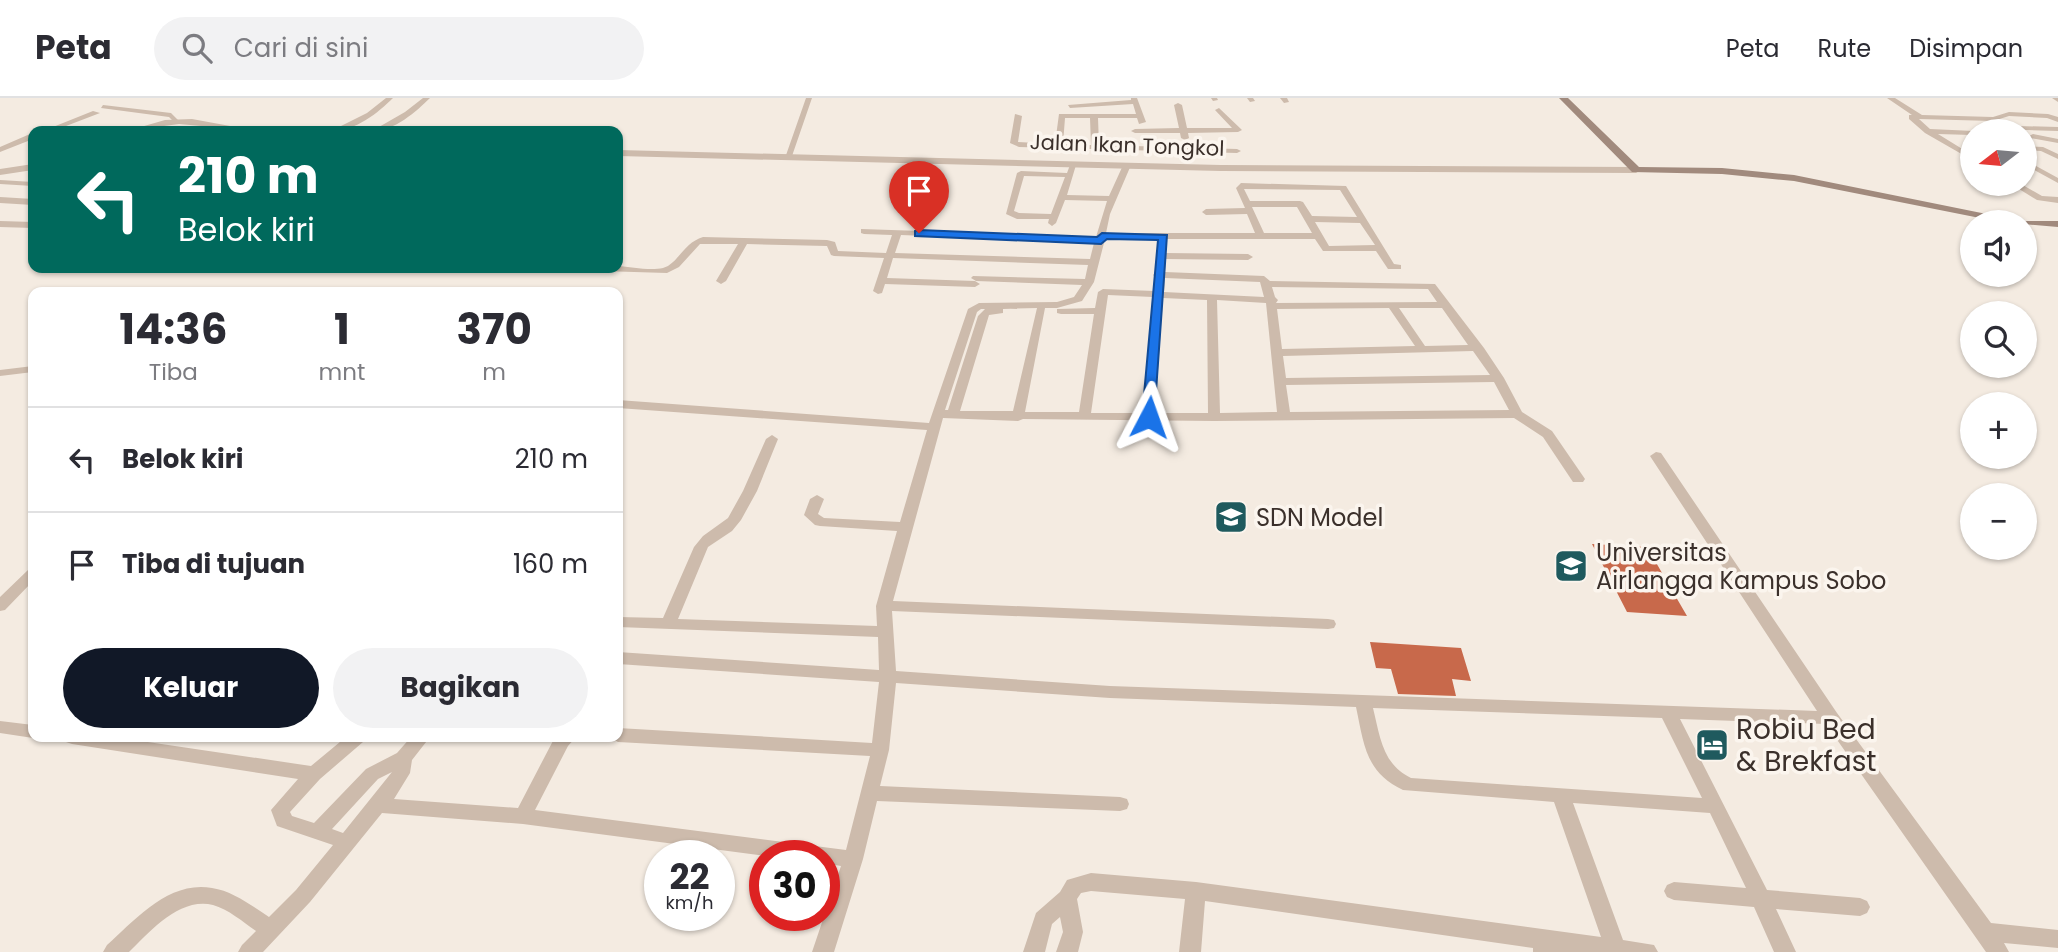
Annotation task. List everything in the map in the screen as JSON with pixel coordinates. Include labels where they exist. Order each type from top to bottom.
[{"type":"main road","points":[[1563,98],[1636,170],[1757,174],[1794,178],[1960,211]]},
{"type":"main road","points":[[2037,223],[2058,224]]},
{"type":"street","points":[[345,126],[370,114],[390,98]]},
{"type":"street","points":[[385,126],[408,114],[427,98]]},
{"type":"street","points":[[788,156],[809,98]]},
{"type":"street","points":[[1890,98],[1919,116]]},
{"type":"street","points":[[976,306],[1066,304],[1078,299],[1089,282],[1112,199],[1136,165],[1142,149],[1135,101],[1070,106]]},
{"type":"street","points":[[1178,105],[1187,150]]},
{"type":"street","points":[[103,107],[172,115],[174,120]]},
{"type":"street","points":[[1139,131],[1238,130],[1219,110]]},
{"type":"street","points":[[61,126],[96,113]]},
{"type":"street","points":[[370,114],[408,114]]},
{"type":"street","points":[[1960,151],[1928,131],[1912,117],[1999,119],[2009,114],[2048,116],[2058,120]]},
{"type":"street","points":[[1018,116],[1015,144],[1237,151]]},
{"type":"street","points":[[1094,116],[1095,146]]},
{"type":"street","points":[[1059,146],[1060,117],[1137,116]]},
{"type":"street","points":[[151,126],[174,120],[217,126]]},
{"type":"street","points":[[2037,131],[2058,129]]},
{"type":"street","points":[[1928,131],[1960,132]]},
{"type":"street","points":[[1219,132],[1226,151]]},
{"type":"street","points":[[2037,136],[2058,142]]},
{"type":"street","points":[[0,150],[28,138]]},
{"type":"street","points":[[1950,145],[1960,145]]},
{"type":"street","points":[[2037,149],[2058,157]]},
{"type":"street","name":"Jalan Ikan Tongkol","points":[[623,153],[1329,169],[1636,170]]},
{"type":"street","points":[[1068,175],[1021,173],[1009,212],[1017,216],[1053,221],[1075,162]]},
{"type":"street","points":[[1,175],[28,168]]},
{"type":"street","points":[[1329,169],[1391,267],[1398,267]]},
{"type":"street","points":[[2037,169],[2058,181]]},
{"type":"street","points":[[1,175],[28,183]]},
{"type":"street","points":[[1261,236],[1241,186],[1343,188]]},
{"type":"street","points":[[2036,196],[2058,200]]},
{"type":"street","points":[[1062,197],[1112,199]]},
{"type":"street","points":[[0,200],[28,202]]},
{"type":"street","points":[[1206,212],[1298,204],[1326,249],[1380,249]]},
{"type":"street","points":[[1309,219],[1363,220]]},
{"type":"street","points":[[0,224],[28,225]]},
{"type":"street","points":[[864,231],[987,231],[1102,238],[1317,236]]},
{"type":"street","points":[[823,952],[853,859],[880,750],[888,679],[884,606],[905,527],[976,306],[975,281],[987,231]]},
{"type":"street","points":[[897,233],[879,286],[975,281],[1089,282]]},
{"type":"street","points":[[1149,417],[1163,237]]},
{"type":"street","points":[[623,269],[664,271],[672,269],[696,241],[745,240],[827,243],[832,244],[834,253],[1095,262]]},
{"type":"street","points":[[721,282],[745,240]]},
{"type":"street","points":[[1160,256],[1248,257]]},
{"type":"street","points":[[1158,275],[1258,277],[1268,284],[1424,284],[1432,287],[1478,348],[1517,414]]},
{"type":"street","points":[[1268,284],[1273,303],[1275,354],[1284,416]]},
{"type":"street","points":[[1084,417],[1103,292],[1273,303],[1446,305]]},
{"type":"street","points":[[1212,298],[1214,417]]},
{"type":"street","points":[[1392,306],[1422,349]]},
{"type":"street","points":[[1018,417],[1041,310]]},
{"type":"street","points":[[942,418],[986,312],[1098,311]]},
{"type":"street","points":[[1275,354],[1478,348]]},
{"type":"street","points":[[0,373],[28,370]]},
{"type":"street","points":[[1279,383],[1498,378]]},
{"type":"street","points":[[623,404],[942,418],[1517,414],[1544,430],[1578,479]]},
{"type":"street","points":[[668,624],[701,547],[705,540],[725,530],[735,519],[772,439]]},
{"type":"street","points":[[1656,456],[1831,718],[1998,952]]},
{"type":"street","points":[[817,499],[811,515],[820,522],[905,527]]},
{"type":"street","points":[[0,606],[28,578]]},
{"type":"street","points":[[884,606],[1328,624]]},
{"type":"street","points":[[623,622],[884,632]]},
{"type":"street","points":[[623,658],[888,679],[1363,702],[1831,718]]},
{"type":"street","points":[[1363,702],[1380,767],[1396,780],[1409,785],[1716,806]]},
{"type":"street","points":[[1667,711],[1716,806],[1785,952]]},
{"type":"street","points":[[0,727],[28,730]]},
{"type":"street","points":[[623,735],[880,750]]},
{"type":"street","points":[[105,742],[314,774]]},
{"type":"street","points":[[346,842],[284,821],[280,810],[314,774],[351,742]]},
{"type":"street","points":[[318,832],[372,774],[403,758],[417,742]]},
{"type":"street","points":[[523,816],[561,742]]},
{"type":"street","points":[[250,952],[272,930],[394,785],[401,773],[403,758]]},
{"type":"street","points":[[868,793],[1120,804]]},
{"type":"street","points":[[1561,795],[1615,946]]},
{"type":"street","points":[[377,805],[523,816],[853,859]]},
{"type":"street","points":[[1034,952],[1043,919],[1067,898],[1074,886],[1091,881],[1196,891],[1543,946],[1615,946],[1647,952]]},
{"type":"street","points":[[1190,952],[1196,891]]},
{"type":"street","points":[[1674,891],[1860,907]]},
{"type":"street","points":[[114,952],[166,907],[190,897],[212,896],[272,930]]},
{"type":"street","points":[[1067,898],[1073,932],[1067,952]]},
{"type":"street","points":[[1985,932],[2058,939]]},
{"type":"building","points":[[1592,544],[1647,547],[1687,616],[1627,612]]},
{"type":"building","points":[[1370,642],[1461,648],[1471,681],[1452,679],[1456,696],[1398,694],[1391,669],[1376,668]]},
{"type":"place","name":"SDN Model","points":[[1231,517]]},
{"type":"place","name":"Universitas Airlangga Kampus Sobo","points":[[1571,566]]},
{"type":"place","name":"Robiu Bed & Brekfast","points":[[1712,745]]},
{"type":"route","points":[[919,233],[1101,240],[1102,236],[1163,237],[1149,417]]}]
